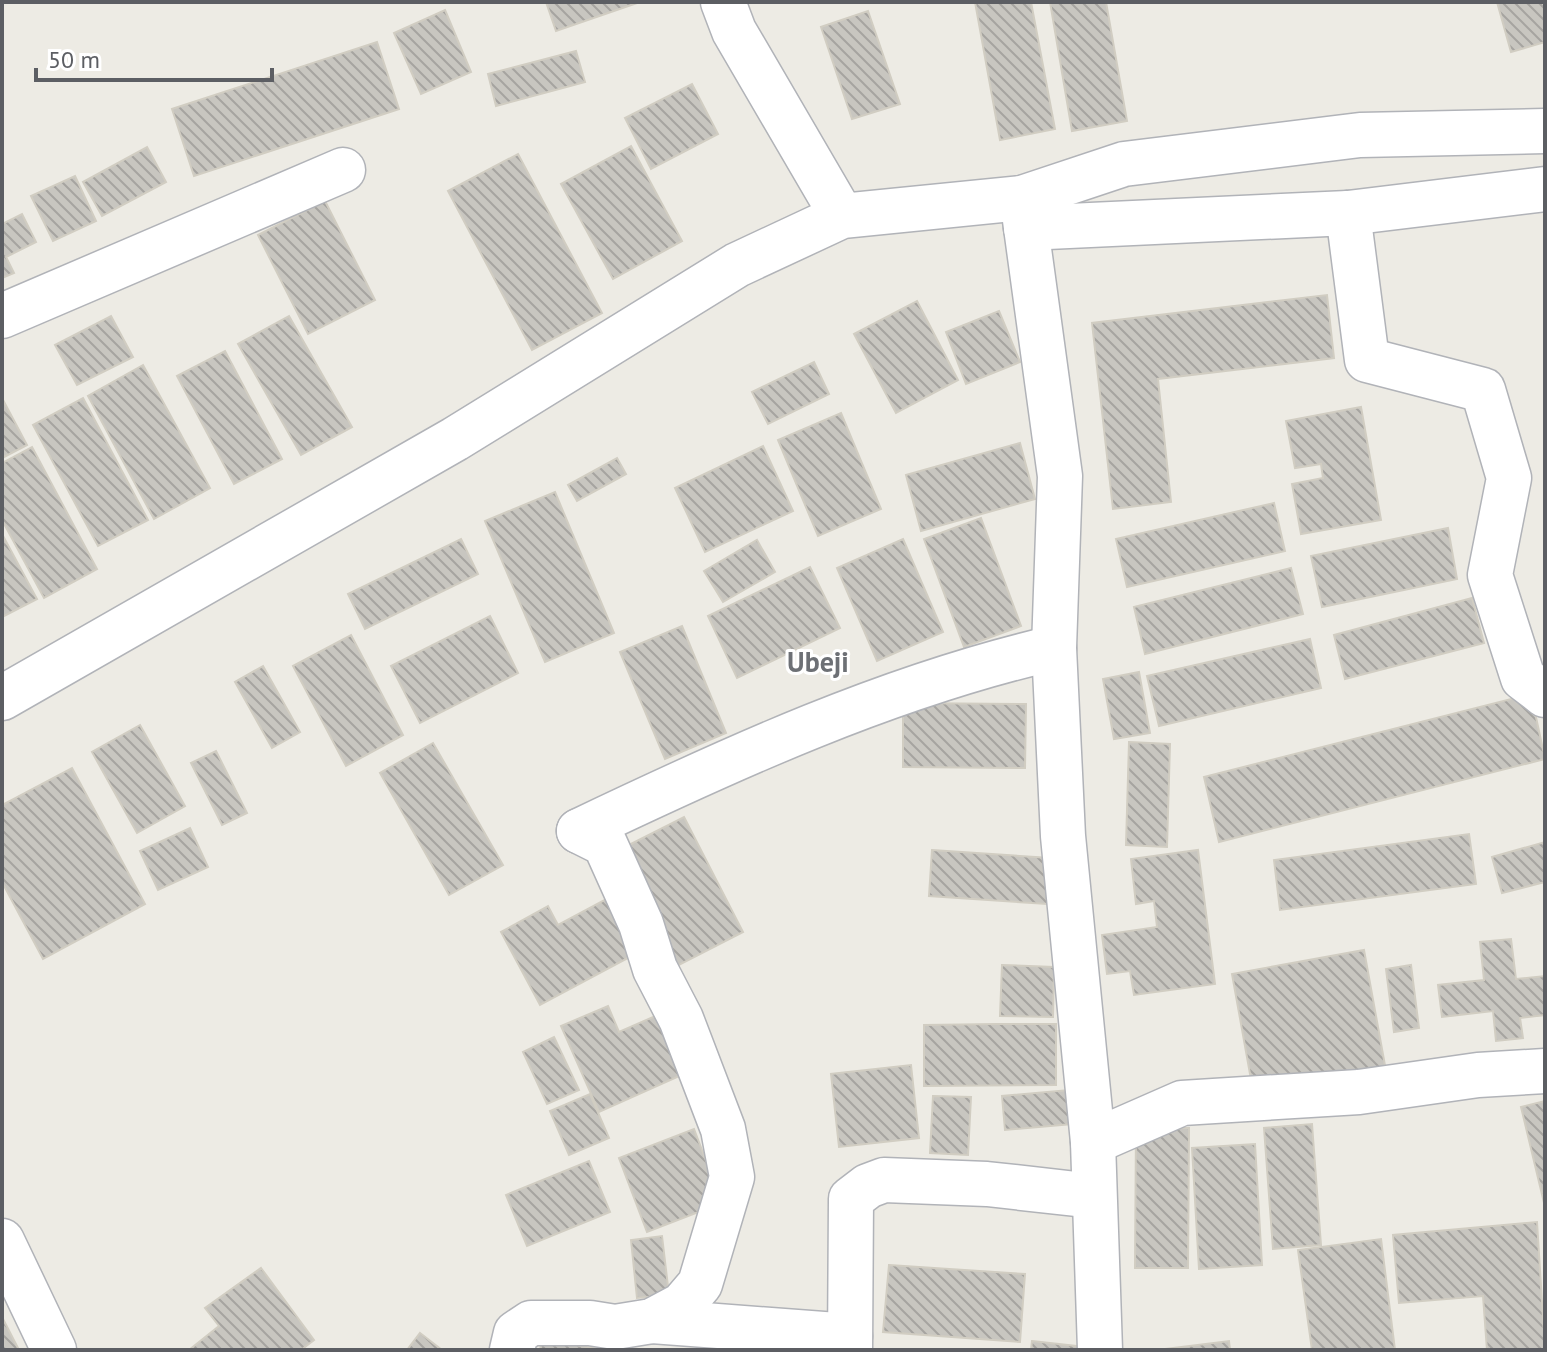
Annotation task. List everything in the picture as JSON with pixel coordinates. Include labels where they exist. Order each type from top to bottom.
[{"type":"street","points":[[723,2],[734,31],[842,216]]},
{"type":"street","points":[[1024,213],[1140,162],[1360,135],[1545,131]]},
{"type":"street","points":[[2,316],[343,170]]},
{"type":"street","points":[[2,698],[455,439],[737,265],[842,216],[1348,213],[1545,189]]},
{"type":"street","points":[[1024,213],[1060,476],[1054,648],[1063,836],[1093,1142],[1100,1350]]},
{"type":"street","points":[[1348,213],[1367,360],[1483,390],[1509,478],[1490,575],[1523,678],[1545,695]]},
{"type":"street","points":[[652,1321],[682,1305],[700,1284],[732,1177],[723,1129],[681,1019],[655,969],[641,924],[605,844],[579,831],[721,763],[879,701],[998,661],[1054,648]]},
{"type":"street","points":[[1093,1142],[1182,1103],[1359,1092],[1478,1075],[1545,1071]]},
{"type":"street","points":[[512,1350],[516,1333],[531,1323],[590,1323],[615,1327],[652,1321],[850,1343],[851,1199],[868,1186],[884,1180],[987,1184],[1094,1196]]},
{"type":"street","points":[[2,1241],[54,1350]]},
{"type":"building","points":[[546,2],[640,2],[556,31]]},
{"type":"building","points":[[975,2],[1031,2],[1055,129],[1000,140]]},
{"type":"building","points":[[1050,2],[1106,2],[1127,121],[1072,131]]},
{"type":"building","points":[[1497,2],[1545,2],[1545,42],[1511,52]]},
{"type":"building","points":[[445,10],[471,72],[421,94],[394,33]]},
{"type":"building","points":[[868,11],[900,104],[852,119],[821,27]]},
{"type":"building","points":[[377,42],[399,109],[194,176],[172,109]]},
{"type":"building","points":[[576,51],[585,82],[496,106],[488,74]]},
{"type":"building","points":[[692,84],[718,134],[651,169],[625,118]]},
{"type":"building","points":[[631,146],[682,241],[613,279],[561,184]]},
{"type":"building","points":[[147,147],[166,182],[102,216],[83,182]]},
{"type":"building","points":[[518,154],[602,313],[532,350],[448,191]]},
{"type":"building","points":[[75,176],[96,221],[53,241],[31,196]]},
{"type":"building","points":[[325,201],[375,300],[308,334],[258,235]]},
{"type":"building","points":[[22,214],[36,242],[6,257],[14,273],[2,278],[2,224]]},
{"type":"building","points":[[1327,295],[1334,358],[1158,379],[1171,502],[1113,509],[1092,323]]},
{"type":"building","points":[[917,301],[958,380],[896,413],[854,334]]},
{"type":"building","points":[[999,311],[1020,362],[966,384],[946,332]]},
{"type":"building","points":[[111,316],[133,357],[77,385],[55,345]]},
{"type":"building","points":[[289,316],[352,427],[301,455],[238,344]]},
{"type":"building","points":[[225,351],[282,459],[234,484],[177,376]]},
{"type":"building","points":[[814,362],[829,394],[768,424],[752,392]]},
{"type":"building","points":[[143,365],[210,488],[154,519],[88,396]]},
{"type":"building","points":[[2,398],[27,445],[2,458]]},
{"type":"building","points":[[83,398],[148,520],[98,546],[33,425]]},
{"type":"building","points":[[1361,407],[1381,520],[1301,534],[1292,484],[1323,478],[1321,464],[1295,468],[1286,421]]},
{"type":"building","points":[[841,413],[881,509],[818,536],[778,440]]},
{"type":"building","points":[[1020,443],[1035,499],[921,531],[906,475]]},
{"type":"building","points":[[763,446],[793,511],[705,552],[675,488]]},
{"type":"building","points":[[32,447],[97,569],[44,598],[2,520],[2,463]]},
{"type":"building","points":[[617,458],[626,474],[577,501],[568,485]]},
{"type":"building","points":[[555,492],[614,633],[545,662],[485,521]]},
{"type":"building","points":[[1274,503],[1285,551],[1127,587],[1116,539]]},
{"type":"building","points":[[981,518],[1021,626],[964,647],[924,539]]},
{"type":"building","points":[[1448,528],[1457,579],[1322,607],[1311,556]]},
{"type":"building","points":[[2,534],[37,599],[2,617]]},
{"type":"building","points":[[461,539],[478,574],[365,629],[348,594]]},
{"type":"building","points":[[903,539],[943,632],[877,661],[837,568]]},
{"type":"building","points":[[757,540],[775,572],[723,602],[704,571]]},
{"type":"building","points":[[810,567],[840,628],[737,678],[708,616]]},
{"type":"building","points":[[1291,568],[1303,614],[1145,654],[1134,607]]},
{"type":"building","points":[[1472,598],[1484,643],[1345,679],[1334,635]]},
{"type":"building","points":[[490,616],[518,673],[420,723],[391,666]]},
{"type":"building","points":[[682,626],[726,733],[665,759],[620,652]]},
{"type":"building","points":[[351,635],[403,735],[346,766],[293,666]]},
{"type":"building","points":[[1310,639],[1321,688],[1159,726],[1147,676]]},
{"type":"building","points":[[263,666],[300,732],[272,748],[235,682]]},
{"type":"building","points":[[1139,672],[1150,733],[1114,739],[1103,679]]},
{"type":"building","points":[[1531,694],[1545,759],[1219,842],[1204,777]]},
{"type":"building","points":[[903,703],[1026,704],[1025,768],[903,767]]},
{"type":"building","points":[[140,725],[185,806],[137,833],[92,752]]},
{"type":"building","points":[[1129,742],[1170,744],[1167,847],[1126,845]]},
{"type":"building","points":[[433,743],[503,865],[449,895],[380,773]]},
{"type":"building","points":[[216,751],[247,813],[222,825],[191,763]]},
{"type":"building","points":[[72,768],[145,904],[43,959],[2,882],[2,805]]},
{"type":"building","points":[[684,817],[743,932],[675,967],[615,852]]},
{"type":"building","points":[[190,828],[208,867],[158,890],[140,851]]},
{"type":"building","points":[[1469,834],[1476,884],[1280,910],[1274,860]]},
{"type":"building","points":[[1545,842],[1545,882],[1502,893],[1492,857]]},
{"type":"building","points":[[932,850],[1050,858],[1047,904],[929,896]]},
{"type":"building","points":[[1198,850],[1215,984],[1134,995],[1130,971],[1107,974],[1102,935],[1157,927],[1154,901],[1136,904],[1131,859]]},
{"type":"building","points":[[610,897],[639,952],[540,1005],[501,932],[548,906],[558,925]]},
{"type":"building","points":[[1511,939],[1516,979],[1545,976],[1545,1015],[1520,1018],[1523,1038],[1496,1041],[1493,1011],[1442,1017],[1438,985],[1484,980],[1480,942]]},
{"type":"building","points":[[1364,950],[1386,1071],[1254,1096],[1232,974]]},
{"type":"building","points":[[1002,965],[1054,967],[1053,1017],[1000,1016]]},
{"type":"building","points":[[1411,965],[1419,1028],[1394,1032],[1386,969]]},
{"type":"building","points":[[608,1006],[619,1032],[669,1010],[695,1069],[599,1112],[561,1026]]},
{"type":"building","points":[[1056,1024],[1056,1085],[924,1086],[924,1025]]},
{"type":"building","points":[[554,1037],[579,1090],[547,1104],[523,1052]]},
{"type":"building","points":[[911,1065],[919,1138],[839,1147],[831,1074]]},
{"type":"building","points":[[1069,1090],[1072,1124],[1005,1130],[1002,1096]]},
{"type":"building","points":[[590,1094],[609,1138],[569,1155],[550,1111]]},
{"type":"building","points":[[933,1096],[971,1097],[968,1155],[930,1153]]},
{"type":"building","points":[[1545,1101],[1545,1207],[1521,1107]]},
{"type":"building","points":[[1312,1124],[1321,1245],[1273,1249],[1264,1128]]},
{"type":"building","points":[[1136,1128],[1189,1128],[1188,1268],[1135,1268]]},
{"type":"building","points":[[694,1129],[722,1203],[647,1232],[619,1158]]},
{"type":"building","points":[[1255,1144],[1262,1265],[1199,1269],[1192,1148]]},
{"type":"building","points":[[589,1161],[610,1212],[527,1246],[506,1195]]},
{"type":"building","points":[[1537,1222],[1545,1350],[1487,1350],[1483,1296],[1399,1303],[1393,1235]]},
{"type":"building","points":[[662,1236],[669,1295],[637,1298],[631,1240]]},
{"type":"building","points":[[1381,1239],[1395,1350],[1312,1350],[1298,1250]]},
{"type":"building","points":[[889,1265],[1025,1274],[1020,1342],[883,1332]]},
{"type":"building","points":[[261,1268],[314,1340],[301,1350],[189,1350],[219,1326],[205,1308]]},
{"type":"building","points":[[2,1317],[19,1350],[2,1350]]},
{"type":"building","points":[[420,1333],[442,1350],[407,1350]]},
{"type":"building","points":[[542,1339],[603,1350],[540,1350]]},
{"type":"building","points":[[1032,1341],[1085,1347],[1085,1350],[1031,1350]]},
{"type":"building","points":[[1229,1341],[1230,1350],[1157,1350]]},
{"type":"district","name":"Ubeji","points":[[818,661]]}]
